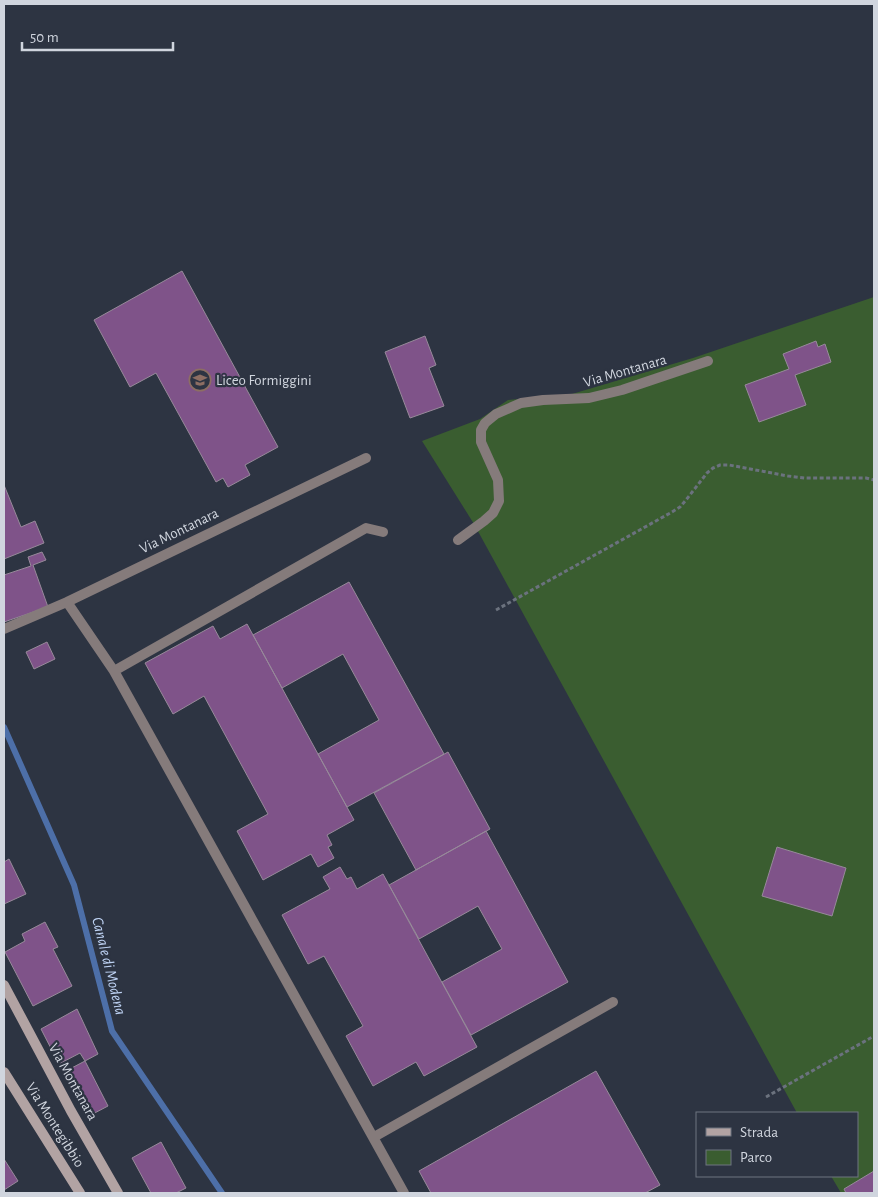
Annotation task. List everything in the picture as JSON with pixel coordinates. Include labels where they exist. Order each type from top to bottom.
[{"type":"main road","name":"Via Montanara","points":[[4,985],[118,1193]]},
{"type":"main road","name":"Via Montegibbio","points":[[4,1072],[80,1193]]},
{"type":"lane","name":"Via Montanara","points":[[458,540],[493,513],[499,501],[498,480],[481,442],[481,430],[484,423],[496,414],[521,403],[589,398],[622,390],[708,361]]},
{"type":"lane","name":"Via Montanara","points":[[4,629],[67,602],[366,458]]},
{"type":"lane","points":[[114,671],[366,528],[383,532]]},
{"type":"lane","points":[[67,602],[114,671],[404,1193]]},
{"type":"lane","points":[[374,1137],[613,1002]]},
{"type":"path","points":[[496,610],[680,507],[707,473],[720,465],[805,478],[866,478],[874,480]]},
{"type":"path","points":[[766,1096],[874,1036]]},
{"type":"green space","points":[[874,297],[874,1193],[841,1193],[832,1177],[858,1177],[858,1112],[796,1112],[474,524],[422,441],[480,419],[508,400],[572,394],[693,358]]},
{"type":"building","name":"Liceo Formiggini","points":[[182,271],[278,447],[245,465],[250,475],[228,487],[223,478],[216,482],[156,373],[130,387],[94,320]]},
{"type":"building","points":[[425,336],[436,365],[429,368],[444,406],[410,418],[385,352]]},
{"type":"building","points":[[816,341],[818,347],[825,344],[831,362],[795,375],[806,405],[759,422],[745,385],[789,369],[783,354]]},
{"type":"building","points":[[4,485],[21,527],[35,521],[44,543],[4,559]]},
{"type":"building","points":[[42,552],[46,560],[33,565],[48,607],[4,622],[4,575],[31,566],[28,557]]},
{"type":"building","points":[[349,582],[444,754],[347,807],[318,754],[379,720],[343,654],[282,688],[253,635]]},
{"type":"building","points":[[247,624],[354,820],[327,835],[332,845],[328,847],[334,858],[318,867],[311,854],[263,880],[237,831],[268,814],[204,696],[173,714],[145,663],[213,626],[220,639]]},
{"type":"building","points":[[47,642],[55,659],[34,669],[26,652]]},
{"type":"building","points":[[448,752],[490,829],[416,870],[374,793]]},
{"type":"building","points":[[486,831],[568,982],[471,1035],[442,982],[502,949],[478,906],[419,939],[389,885]]},
{"type":"building","points":[[777,847],[846,868],[832,916],[762,896]]},
{"type":"building","points":[[9,859],[26,894],[4,904],[4,862]]},
{"type":"building","points":[[340,867],[347,879],[351,877],[357,889],[383,874],[477,1047],[424,1076],[416,1062],[373,1086],[346,1036],[363,1026],[324,956],[308,964],[282,915],[330,889],[323,877]]},
{"type":"building","points":[[45,922],[58,947],[53,949],[72,986],[33,1006],[5,952],[25,941],[22,934]]},
{"type":"building","points":[[77,1009],[98,1054],[85,1061],[80,1053],[59,1064],[41,1029]]},
{"type":"building","points":[[85,1061],[108,1106],[87,1117],[64,1072]]},
{"type":"building","points":[[596,1071],[660,1185],[645,1193],[431,1193],[419,1171]]},
{"type":"building","points":[[161,1142],[186,1188],[176,1193],[151,1193],[132,1158]]},
{"type":"building","points":[[4,1159],[18,1181],[4,1190]]},
{"type":"building","points":[[874,1171],[874,1193],[846,1193],[844,1189]]},
{"type":"waterway","name":"Canale di Modena","points":[[4,727],[74,885],[112,1031],[222,1193]]},
{"type":"place","name":"Liceo Formiggini","points":[[200,380]]}]
